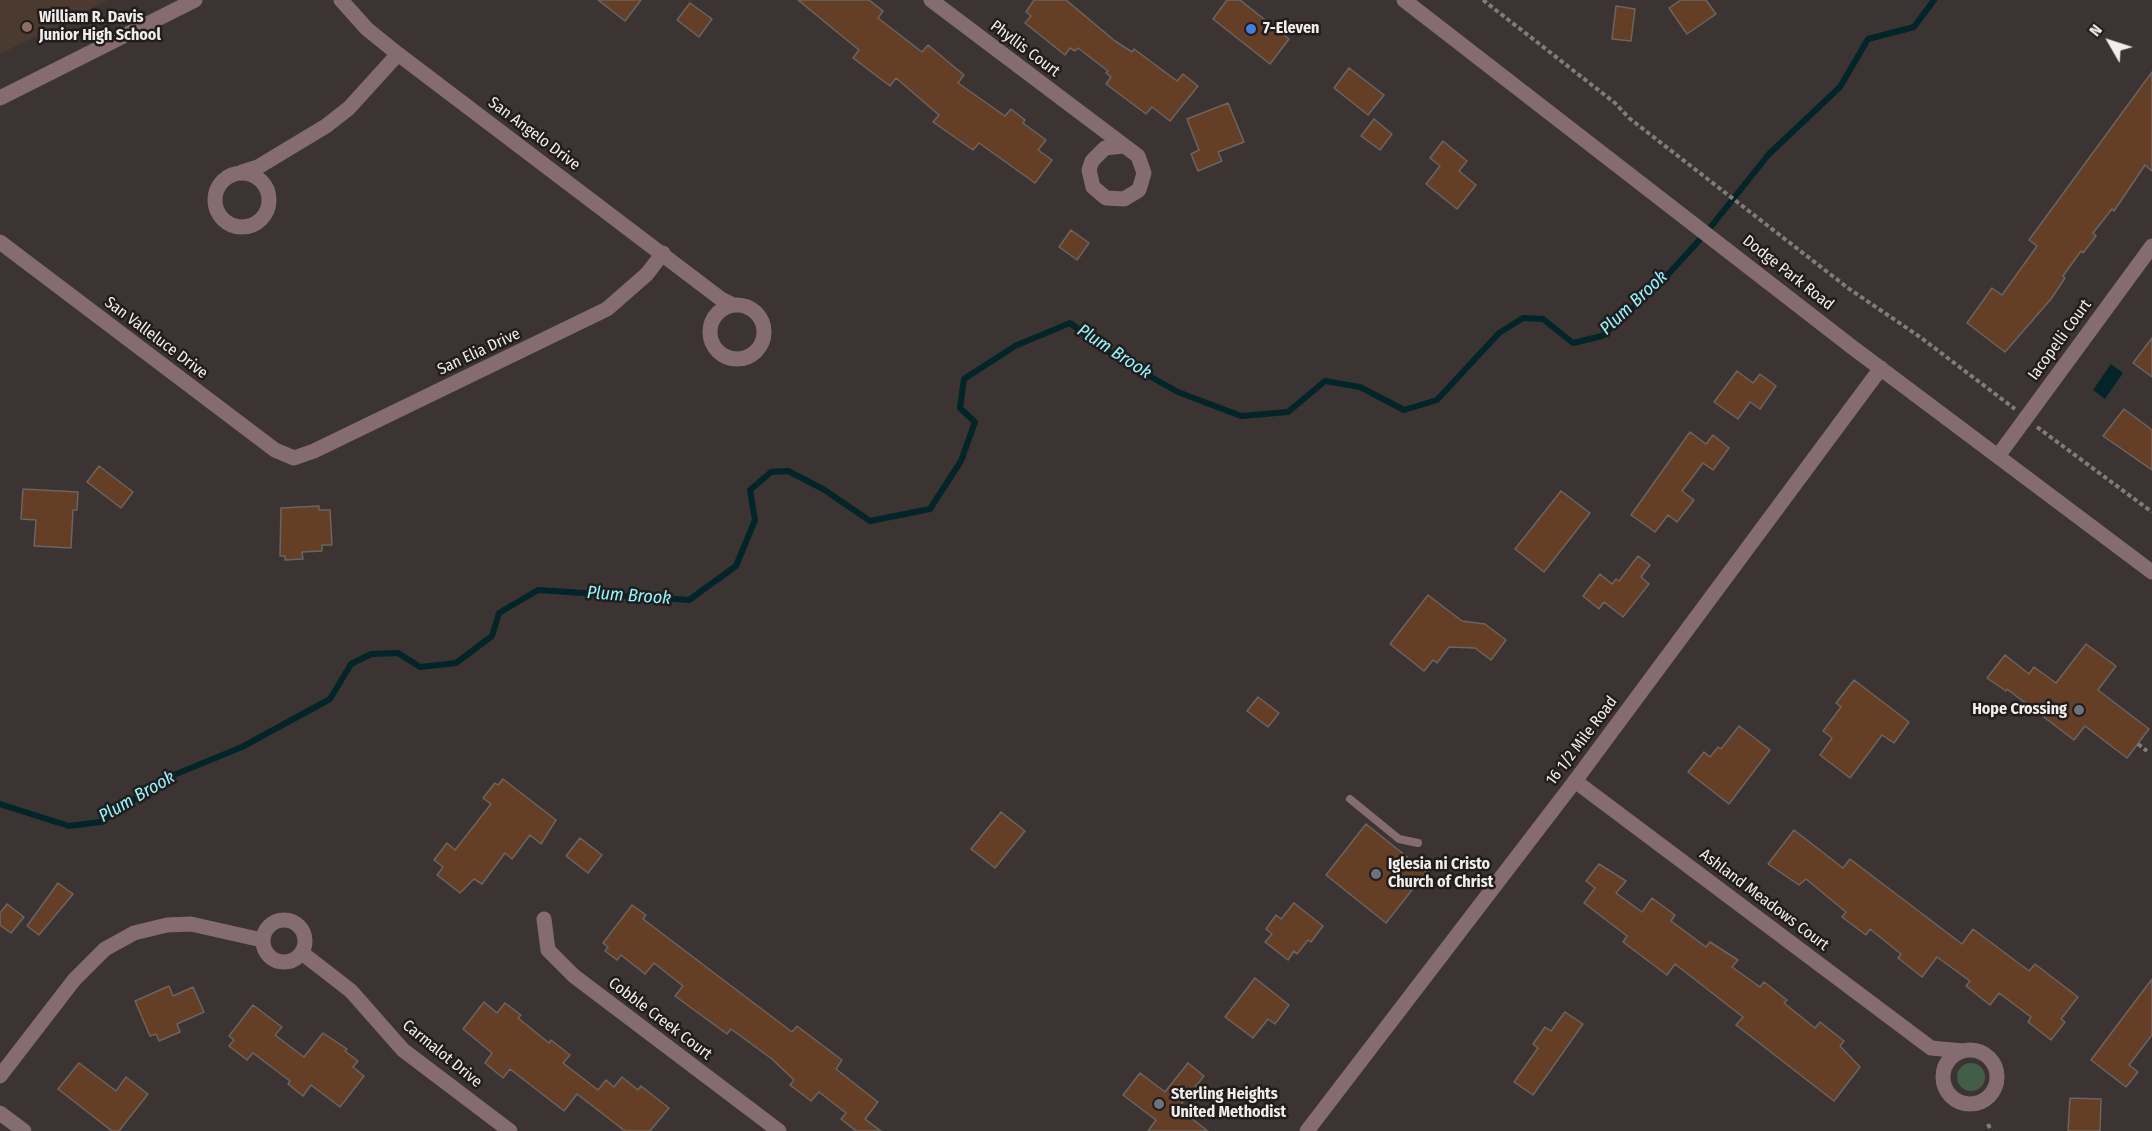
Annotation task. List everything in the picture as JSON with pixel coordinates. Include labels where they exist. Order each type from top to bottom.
[{"type":"street","points":[[0,98],[195,0]]},
{"type":"street","name":"San Angelo Drive","points":[[341,0],[367,29],[398,54],[711,290],[733,304],[751,308],[762,322],[763,339],[753,353],[736,359],[720,353],[710,338],[711,290]]},
{"type":"street","name":"Phyllis Court","points":[[931,0],[1138,156],[1144,173],[1139,190],[1124,200],[1106,198],[1093,187],[1089,170],[1100,140],[1096,126]]},
{"type":"street","name":"Dodge Park Road","points":[[1404,0],[1881,368],[2152,572]]},
{"type":"street","points":[[272,158],[268,174],[267,212],[254,224],[237,227],[221,219],[214,203],[218,185],[232,174],[242,172],[272,158],[326,126],[349,108],[398,54]]},
{"type":"street","points":[[1097,153],[1105,148],[1123,146]]},
{"type":"street","points":[[242,172],[258,178],[268,194]]},
{"type":"street","name":"San Valleluce Drive","points":[[0,242],[275,450],[294,458]]},
{"type":"street","name":"Iacopelli Court","points":[[1998,456],[2152,246]]},
{"type":"street","name":"San Elia Drive","points":[[294,458],[314,451],[586,321],[607,309],[631,290],[663,253]]},
{"type":"street","points":[[712,320],[724,307],[733,304]]},
{"type":"street","name":"16 1/2 Mile Road","points":[[1307,1131],[1575,781],[1881,368]]},
{"type":"street","name":"Ashland Meadows Court","points":[[1575,781],[1931,1048]]},
{"type":"street","name":"Cobble Creek Court","points":[[544,919],[548,950],[574,976],[779,1131]]},
{"type":"street","points":[[280,920],[294,922],[304,932],[306,939],[302,953],[291,962],[277,962],[266,953],[262,940],[268,927],[280,920]]},
{"type":"street","points":[[0,1076],[74,980],[105,949],[134,933],[167,925],[191,924],[262,940]]},
{"type":"street","name":"Carmalot Drive","points":[[302,953],[351,991],[403,1050],[510,1131]]},
{"type":"street","points":[[1931,1048],[1963,1051],[1980,1052],[1993,1062],[1997,1080],[1995,1089],[1982,1102],[1964,1104],[1948,1094],[1931,1048]]},
{"type":"street","points":[[1943,1077],[1948,1061],[1963,1051]]},
{"type":"street","points":[[0,1113],[24,1131]]},
{"type":"lane","points":[[1350,799],[1399,839],[1418,843]]},
{"type":"path","points":[[1483,0],[1615,103],[1629,118],[1684,162],[2016,410]]},
{"type":"path","points":[[2036,426],[2152,512]]},
{"type":"path","points":[[2138,744],[2147,751]]},
{"type":"path","points":[[1988,1124],[1990,1131]]},
{"type":"shaded area","name":"William R. Davis Junior High School","points":[[0,0],[108,0],[0,54]]},
{"type":"green space","points":[[1971,1063],[1981,1067],[1985,1077],[1981,1087],[1971,1091],[1961,1087],[1957,1077],[1961,1067]]},
{"type":"water","points":[[2111,364],[2123,373],[2105,399],[2093,390]]},
{"type":"building","points":[[598,0],[641,0],[625,21]]},
{"type":"building","points":[[798,0],[869,0],[883,11],[878,18],[922,52],[928,45],[964,75],[958,83],[1005,116],[1011,109],[1025,120],[1023,123],[1046,140],[1038,150],[1052,160],[1035,183],[979,143],[973,150],[933,122],[939,115],[896,78],[890,86],[853,58],[859,50]]},
{"type":"building","points":[[1034,0],[1066,0],[1115,41],[1132,52],[1134,49],[1177,81],[1183,74],[1198,86],[1170,121],[1152,107],[1146,114],[1106,84],[1111,77],[1106,73],[1108,71],[1078,48],[1075,51],[1070,48],[1065,55],[1025,23],[1031,16],[1026,12]]},
{"type":"building","name":"7-Eleven","points":[[1227,0],[1240,0],[1289,39],[1270,64],[1213,19]]},
{"type":"building","points":[[1681,0],[1706,0],[1716,14],[1687,34],[1669,8]]},
{"type":"building","points":[[690,3],[712,19],[699,37],[677,20]]},
{"type":"building","points":[[1616,6],[1635,9],[1631,41],[1612,39]]},
{"type":"building","points":[[1349,68],[1384,95],[1368,115],[1334,88]]},
{"type":"building","points":[[2152,72],[2152,171],[2145,165],[2114,211],[2112,209],[2093,233],[2096,236],[2083,253],[2081,251],[2063,276],[2065,278],[2051,299],[2005,352],[1967,323],[1992,288],[2002,295],[2037,246],[2029,240]]},
{"type":"building","points":[[1228,103],[1244,142],[1218,152],[1222,161],[1198,171],[1191,154],[1199,150],[1187,119]]},
{"type":"building","points":[[1374,119],[1392,134],[1380,150],[1361,136]]},
{"type":"building","points":[[1443,141],[1467,161],[1459,171],[1476,185],[1457,209],[1426,184],[1440,166],[1430,158]]},
{"type":"building","points":[[1071,230],[1089,243],[1077,260],[1059,247]]},
{"type":"building","points":[[2152,338],[2152,377],[2133,363]]},
{"type":"building","points":[[1737,371],[1753,383],[1760,374],[1776,386],[1760,409],[1750,402],[1738,419],[1714,402]]},
{"type":"building","points":[[2124,409],[2152,430],[2152,470],[2103,436]]},
{"type":"building","points":[[1690,432],[1706,444],[1713,435],[1729,448],[1713,470],[1703,463],[1682,491],[1694,500],[1677,522],[1668,515],[1655,532],[1631,515]]},
{"type":"building","points":[[99,466],[133,492],[121,508],[87,482]]},
{"type":"building","points":[[23,489],[78,492],[77,510],[73,510],[71,548],[34,546],[36,520],[21,519]]},
{"type":"building","points":[[1561,491],[1590,513],[1544,572],[1515,549]]},
{"type":"building","points":[[319,506],[319,510],[330,510],[332,545],[322,545],[322,551],[302,552],[303,559],[285,560],[285,556],[280,556],[281,508]]},
{"type":"building","points":[[1638,556],[1650,565],[1641,577],[1649,584],[1623,617],[1604,602],[1599,609],[1583,596],[1600,574],[1612,584],[1616,579],[1619,581]]},
{"type":"building","points":[[1428,595],[1462,621],[1485,624],[1506,640],[1491,660],[1475,648],[1449,647],[1437,663],[1433,660],[1424,671],[1390,644]]},
{"type":"building","name":"Hope Crossing","points":[[2086,644],[2116,666],[2098,690],[2149,729],[2127,758],[2085,726],[2074,740],[2007,689],[2006,691],[1987,678],[2005,655],[2029,674],[2034,667],[2056,683]]},
{"type":"building","points":[[1854,680],[1909,722],[1894,743],[1882,735],[1850,778],[1820,755],[1832,738],[1823,731],[1841,707],[1836,703]]},
{"type":"building","points":[[1258,697],[1279,713],[1268,727],[1247,711]]},
{"type":"building","points":[[1739,726],[1770,750],[1729,804],[1688,772],[1704,752],[1710,757],[1718,747],[1721,749]]},
{"type":"building","points":[[503,779],[556,820],[541,844],[530,835],[512,859],[505,853],[482,884],[474,879],[460,893],[437,875],[443,867],[434,860],[447,843],[455,850],[491,804],[483,798],[495,783],[498,785]]},
{"type":"building","points":[[1001,812],[1025,831],[995,868],[971,849]]},
{"type":"building","name":"Iglesia ni Cristo Church of Christ","points":[[1366,824],[1426,872],[1386,923],[1326,875]]},
{"type":"building","points":[[1794,830],[1843,868],[1850,859],[1962,944],[1973,929],[2029,971],[2035,964],[2078,997],[2061,1019],[2065,1022],[2051,1040],[2028,1022],[2031,1017],[1999,993],[1990,1005],[1966,986],[1970,981],[1937,957],[1922,977],[1898,958],[1901,954],[1870,929],[1866,935],[1842,917],[1846,912],[1806,879],[1799,885],[1768,864]]},
{"type":"building","points":[[580,838],[602,855],[588,873],[566,856]]},
{"type":"building","points":[[1599,864],[1626,881],[1616,893],[1642,912],[1652,898],[1675,915],[1671,921],[1706,947],[1710,942],[1738,960],[1732,967],[1760,987],[1764,982],[1787,1000],[1784,1003],[1815,1028],[1820,1022],[1844,1041],[1840,1046],[1860,1067],[1834,1101],[1736,1025],[1743,1017],[1675,964],[1667,975],[1623,942],[1627,936],[1584,903],[1595,888],[1586,881]]},
{"type":"building","points":[[58,883],[73,894],[39,935],[27,926]]},
{"type":"building","points":[[1294,903],[1323,926],[1311,942],[1308,940],[1297,954],[1294,951],[1288,960],[1265,942],[1272,934],[1266,929],[1276,915],[1281,919]]},
{"type":"building","points":[[7,904],[24,917],[11,933],[0,925],[0,913]]},
{"type":"building","points":[[632,905],[646,915],[643,919],[792,1032],[797,1026],[842,1060],[836,1069],[878,1102],[865,1119],[881,1131],[856,1131],[841,1119],[846,1113],[819,1092],[811,1101],[790,1085],[794,1080],[772,1059],[731,1029],[727,1034],[675,996],[683,986],[654,963],[645,974],[621,955],[617,960],[605,951],[608,947],[603,943]]},
{"type":"building","points":[[1255,978],[1289,1005],[1275,1024],[1268,1019],[1253,1038],[1225,1017]]},
{"type":"building","points":[[2152,979],[2152,1035],[2129,1065],[2138,1072],[2126,1087],[2091,1060]]},
{"type":"building","points":[[169,986],[173,996],[193,987],[204,1012],[177,1024],[180,1032],[159,1041],[156,1034],[150,1036],[135,1001]]},
{"type":"building","points":[[484,1002],[497,1013],[505,1003],[521,1015],[518,1018],[549,1043],[551,1040],[570,1055],[563,1063],[598,1090],[606,1080],[614,1087],[622,1077],[638,1090],[641,1086],[669,1108],[650,1131],[625,1131],[577,1094],[564,1111],[510,1069],[503,1078],[485,1063],[492,1053],[463,1029]]},
{"type":"building","points":[[253,1005],[282,1027],[275,1035],[304,1057],[323,1033],[347,1049],[345,1051],[358,1061],[353,1067],[364,1076],[340,1107],[311,1085],[303,1096],[288,1084],[290,1081],[253,1053],[247,1060],[229,1046],[234,1040],[229,1036]]},
{"type":"building","points":[[1565,1012],[1583,1024],[1533,1095],[1514,1082],[1538,1048],[1533,1044],[1545,1027],[1551,1031]]},
{"type":"building","points":[[79,1063],[116,1091],[126,1077],[148,1094],[119,1131],[112,1131],[58,1089]]},
{"type":"building","name":"Sterling Heights United Methodist","points":[[1188,1063],[1204,1076],[1178,1108],[1208,1131],[1148,1131],[1156,1120],[1123,1095],[1140,1073],[1165,1092]]},
{"type":"building","points":[[2070,1098],[2101,1099],[2100,1131],[2068,1131]]},
{"type":"waterway","name":"Plum Brook","points":[[0,804],[69,826],[101,822],[164,779],[242,747],[330,699],[351,664],[371,654],[398,653],[420,667],[456,663],[492,636],[499,613],[538,590],[689,600],[736,566],[755,520],[750,490],[771,472],[788,471],[823,489],[870,521],[930,509],[961,461],[975,422],[960,408],[964,379],[1015,346],[1070,323],[1117,358],[1178,392],[1241,416],[1288,412],[1325,381],[1360,387],[1404,410],[1437,400],[1499,333],[1523,318],[1543,319],[1573,343],[1602,336],[1661,282],[1705,234],[1769,154],[1840,87],[1868,39],[1914,27],[1934,0]]},
{"type":"place","name":"William R. Davis Junior High School","points":[[27,27]]},
{"type":"place","name":"7-Eleven","points":[[1251,29]]},
{"type":"place","name":"Hope Crossing","points":[[2079,710]]},
{"type":"place","name":"Iglesia ni Cristo Church of Christ","points":[[1376,874]]},
{"type":"place","name":"Sterling Heights United Methodist","points":[[1159,1104]]}]
